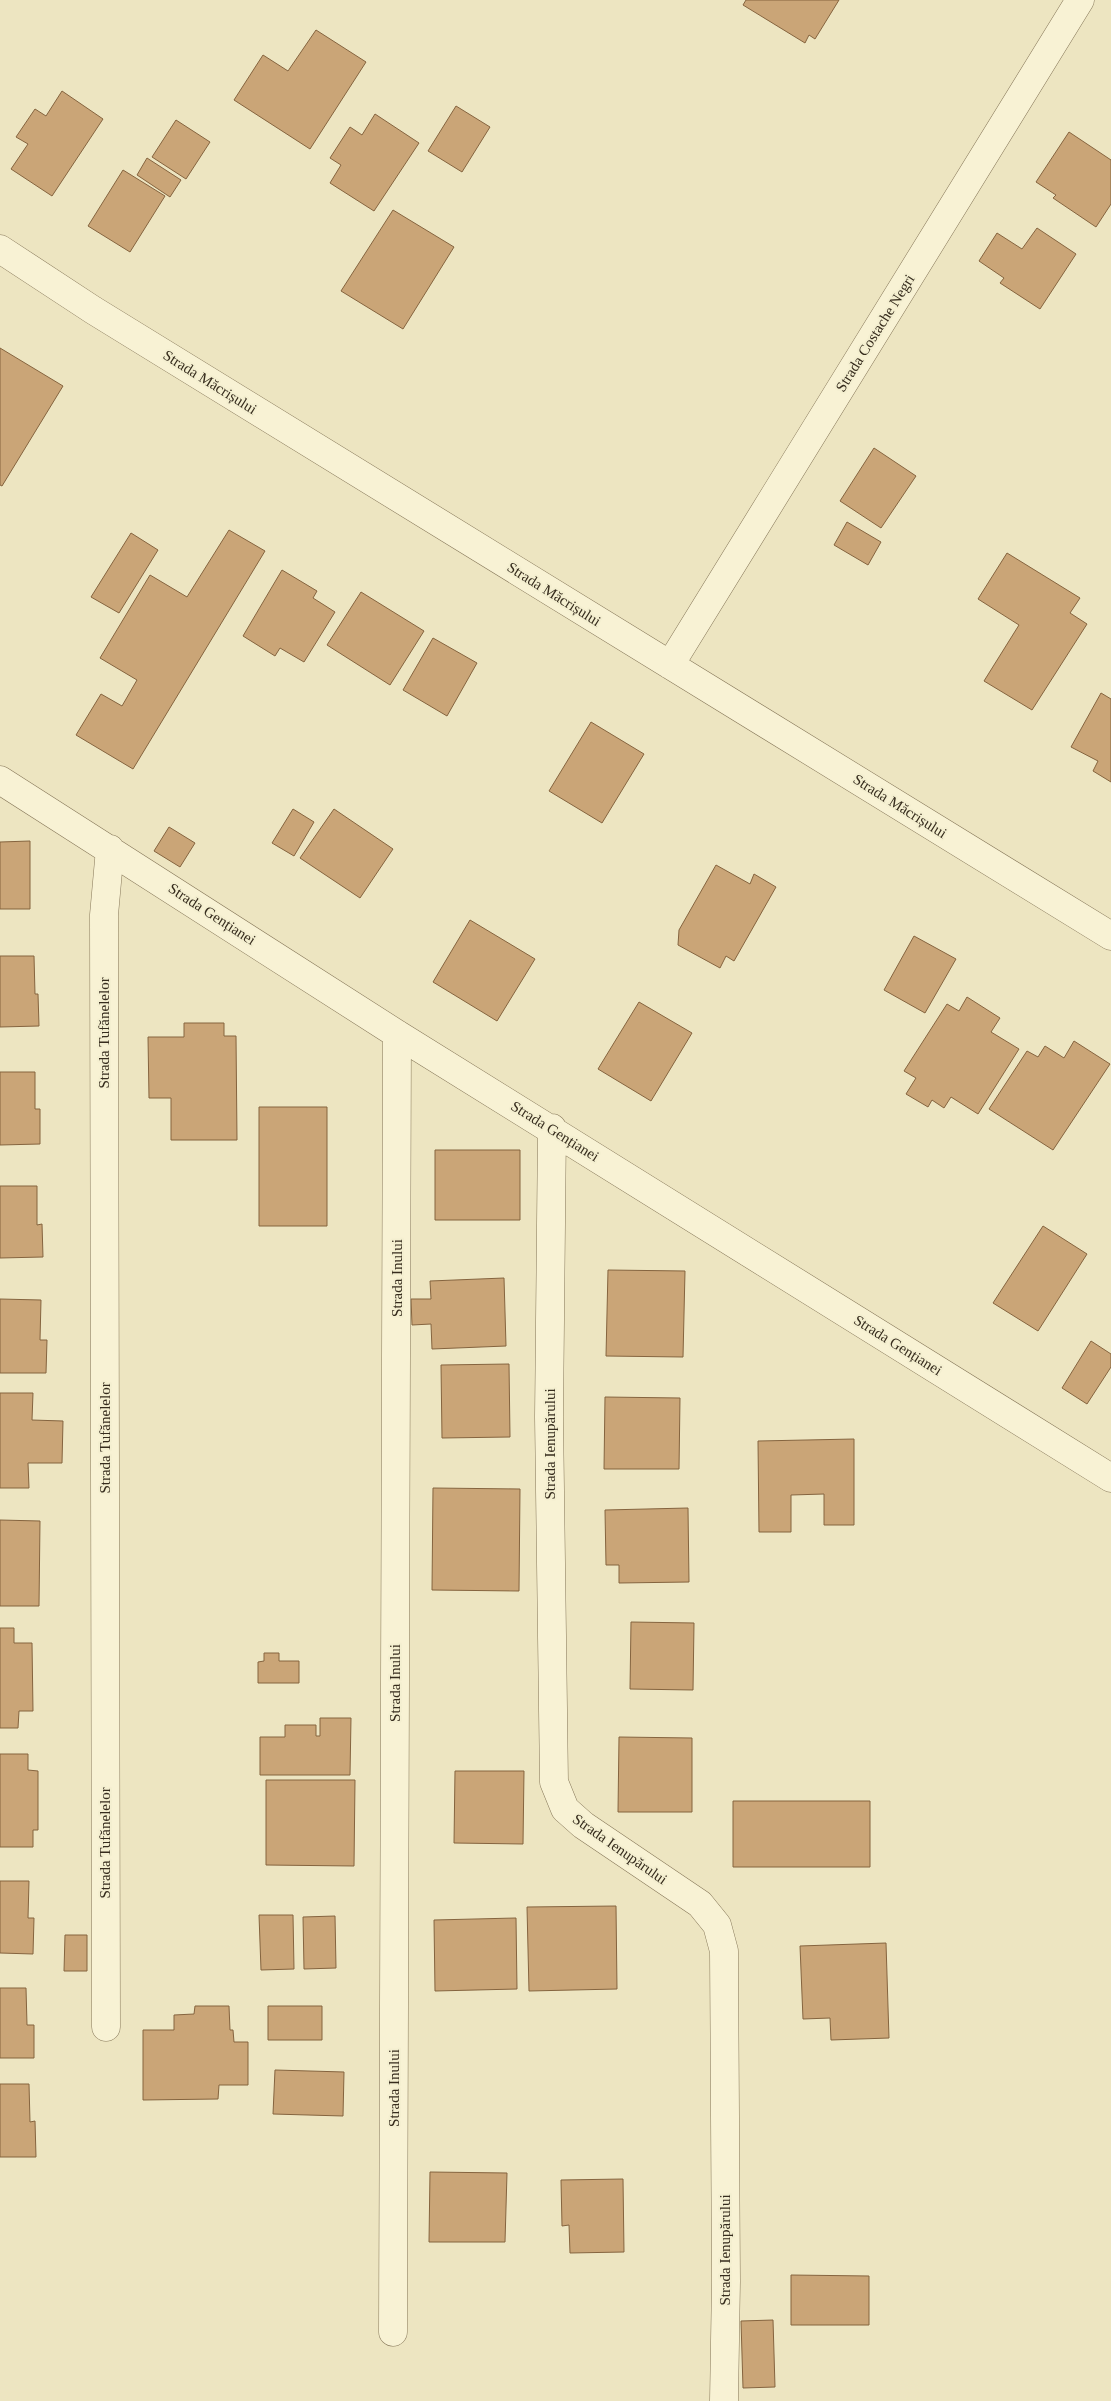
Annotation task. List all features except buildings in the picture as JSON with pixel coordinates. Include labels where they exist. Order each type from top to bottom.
[{"type":"street","name":"Strada Costache Negri","points":[[670,665],[1080,0]]},
{"type":"street","name":"Strada Măcrișului","points":[[0,249],[93,310],[1111,936]]},
{"type":"street","name":"Strada Gențianei","points":[[0,780],[110,848],[397,1034],[552,1128],[1111,1478]]},
{"type":"street","name":"Strada Tufănelelor","points":[[106,2027],[104,915],[110,848]]},
{"type":"street","name":"Strada Inului","points":[[393,2332],[397,1034]]},
{"type":"street","name":"Strada Ienupărului","points":[[552,1128],[549,1417],[554,1782],[565,1809],[583,1825],[700,1904],[717,1925],[724,1951],[726,2271],[724,2401]]}]
